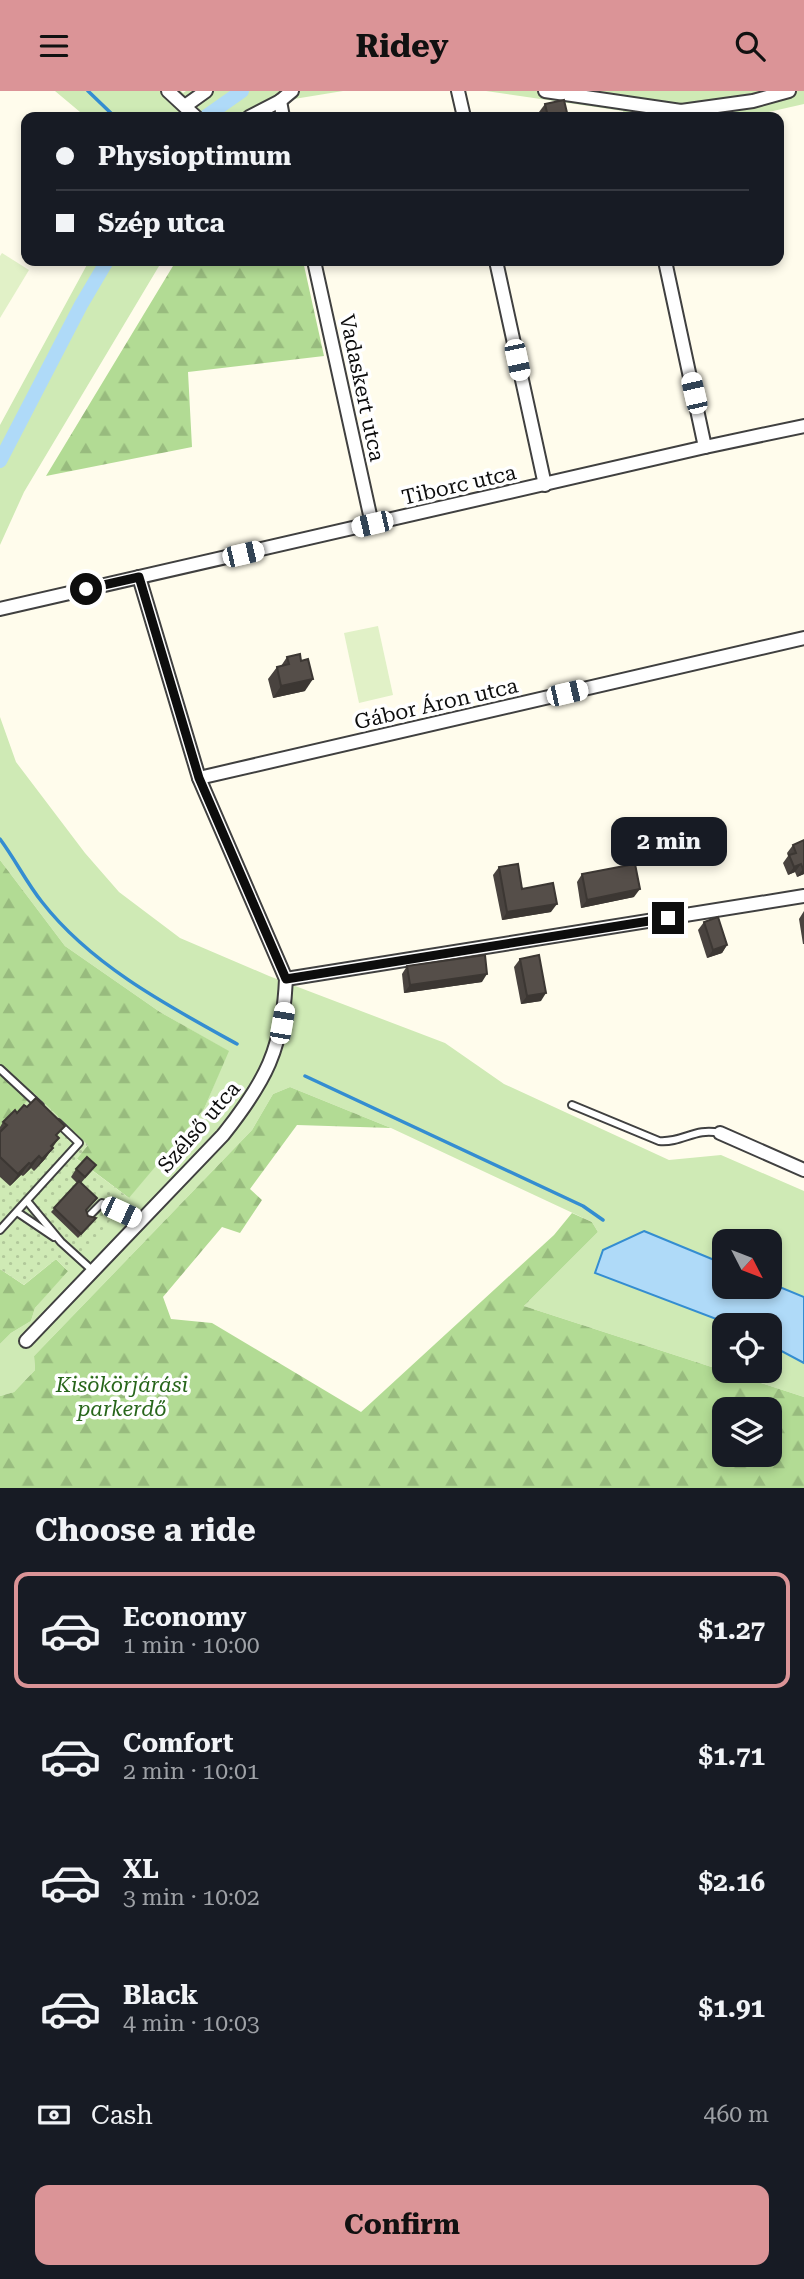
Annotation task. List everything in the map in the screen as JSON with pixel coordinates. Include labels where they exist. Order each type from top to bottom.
[{"type":"street","points":[[168,91],[191,112]]},
{"type":"street","points":[[193,112],[206,91]]},
{"type":"street","points":[[259,112],[292,91]]},
{"type":"street","points":[[458,91],[463,112]]},
{"type":"street","points":[[545,91],[681,110],[753,101],[789,91]]},
{"type":"street","points":[[280,101],[282,112]]},
{"type":"street","points":[[630,103],[632,112]]},
{"type":"street","name":"Vadaskert utca","points":[[315,266],[372,524]]},
{"type":"street","points":[[497,266],[544,485]]},
{"type":"street","points":[[666,266],[705,447]]},
{"type":"street","name":"Tiborc utca","points":[[0,608],[804,426]]},
{"type":"street","name":"Szélső utca","points":[[26,1341],[223,1135],[249,1102],[274,1055],[285,1009],[286,979],[199,778],[139,577]]},
{"type":"street","name":"Gábor Áron utca","points":[[199,778],[804,638]]},
{"type":"street","points":[[286,979],[804,896]]},
{"type":"street","points":[[720,1133],[804,1170]]},
{"type":"lane","points":[[0,1069],[79,1143],[0,1230]]},
{"type":"lane","points":[[572,1105],[659,1141],[672,1142],[707,1130],[720,1133]]},
{"type":"lane","points":[[27,1201],[61,1242]]},
{"type":"lane","points":[[89,1216],[102,1203],[141,1221]]},
{"type":"lane","points":[[17,1212],[61,1242],[93,1271]]},
{"type":"green space","points":[[55,91],[343,91],[294,99],[274,112],[80,112]]},
{"type":"green space","points":[[486,91],[804,91],[804,104],[768,112],[623,111]]},
{"type":"green space","points":[[2,253],[29,270],[0,318]]},
{"type":"green space","points":[[86,266],[159,266],[24,492],[0,545],[0,425]]},
{"type":"green space","points":[[173,266],[304,266],[324,356],[188,372],[192,447],[46,476]]},
{"type":"green space","points":[[378,626],[393,695],[359,703],[344,633]]},
{"type":"green space","points":[[0,717],[16,762],[85,853],[119,892],[180,938],[269,976],[445,1043],[504,1084],[669,1160],[721,1155],[804,1191],[804,1397],[761,1383],[782,1383],[782,1313],[712,1313],[712,1367],[524,1306],[598,1232],[592,1222],[391,1128],[290,1087],[273,1094],[252,1130],[34,1356],[35,1370],[14,1392],[0,1396],[0,1344],[11,1333],[31,1321],[35,1308],[204,1109],[228,1051],[160,1012],[65,946],[0,860]]},
{"type":"green space","points":[[0,860],[65,946],[160,1012],[229,1051],[204,1109],[129,1198],[76,1158],[88,1145],[0,1131]]},
{"type":"green space","name":"Kisökörjárási parkerdő","points":[[290,1087],[391,1128],[297,1125],[250,1189],[262,1200],[240,1233],[222,1227],[163,1297],[171,1319],[212,1323],[361,1412],[554,1235],[572,1213],[592,1222],[598,1232],[524,1306],[712,1367],[712,1383],[761,1383],[804,1397],[804,1488],[0,1488],[0,1396],[14,1392],[35,1370],[34,1356],[252,1130],[273,1094]]},
{"type":"green space","points":[[34,1093],[88,1145],[77,1159],[129,1198],[68,1271],[56,1259],[24,1285],[0,1269],[0,1131]]},
{"type":"green space","name":"Kisökörjárási parkerdő","points":[[56,1259],[68,1271],[35,1308],[31,1321],[11,1333],[0,1344],[0,1269],[24,1285]]},
{"type":"water","points":[[644,1231],[712,1259],[712,1299],[782,1299],[782,1288],[804,1297],[804,1363],[782,1351],[782,1313],[712,1313],[712,1317],[595,1273],[603,1250]]},
{"type":"building","points":[[564,100],[567,112],[547,112],[545,104]]},
{"type":"building","points":[[300,654],[301,661],[308,659],[313,679],[281,686],[277,667],[289,664],[287,657]]},
{"type":"building","points":[[804,840],[803,869],[801,864],[794,867],[789,855],[796,853],[793,845]]},
{"type":"building","points":[[518,864],[522,889],[553,883],[557,904],[507,912],[499,867]]},
{"type":"building","points":[[635,864],[640,889],[587,900],[582,874]]},
{"type":"building","points":[[718,917],[727,945],[713,950],[704,922]]},
{"type":"building","points":[[485,955],[487,974],[410,985],[407,966]]},
{"type":"building","points":[[539,955],[546,993],[527,996],[520,959]]},
{"type":"building","points":[[36,1098],[65,1126],[56,1135],[59,1138],[51,1146],[53,1148],[42,1159],[39,1156],[29,1163],[18,1174],[0,1157],[0,1132],[7,1125],[3,1122],[15,1110],[17,1113]]},
{"type":"building","points":[[87,1157],[96,1165],[85,1177],[76,1169]]},
{"type":"building","points":[[79,1181],[97,1198],[86,1210],[88,1216],[96,1218],[81,1234],[54,1208]]},
{"type":"waterway","points":[[88,91],[110,112]]},
{"type":"waterway","points":[[212,112],[242,91]]},
{"type":"waterway","points":[[0,461],[104,266]]},
{"type":"waterway","points":[[0,839],[42,902],[83,945],[107,965],[158,999],[237,1044]]},
{"type":"waterway","points":[[305,1076],[583,1206],[603,1220]]},
{"type":"route","points":[[86,589],[139,577],[199,778],[286,979],[668,918]]}]
